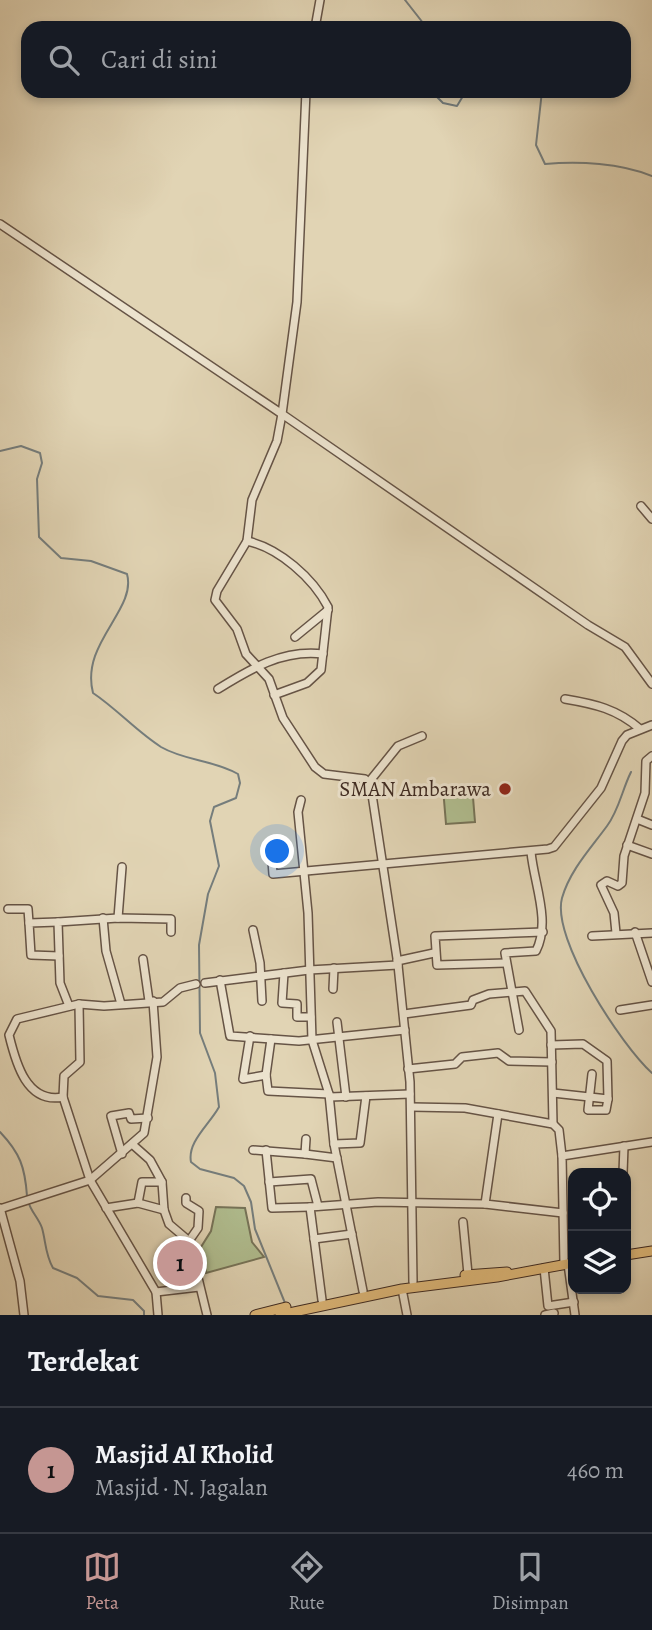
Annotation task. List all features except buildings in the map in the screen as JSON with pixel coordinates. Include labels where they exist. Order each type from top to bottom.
[{"type":"main road","points":[[631,1254],[652,1251]]},
{"type":"main road","points":[[293,1308],[568,1263]]},
{"type":"main road","points":[[255,1315],[413,1282],[468,1274],[512,1272]]},
{"type":"street","points":[[316,21],[320,0]]},
{"type":"street","points":[[306,98],[297,302],[282,414],[277,440],[252,500],[247,541],[217,591],[215,600],[237,629],[246,654],[268,679],[283,718],[315,767],[324,774],[369,782]]},
{"type":"street","points":[[0,224],[588,625],[625,647],[652,684]]},
{"type":"street","points":[[641,506],[652,519]]},
{"type":"street","points":[[247,541],[266,547],[306,577],[328,610],[321,670],[316,677],[274,695]]},
{"type":"street","points":[[295,637],[328,610]]},
{"type":"street","points":[[218,689],[255,666],[295,653],[323,654]]},
{"type":"street","points":[[565,699],[608,707],[640,729]]},
{"type":"street","points":[[271,849],[273,874],[531,852],[554,847],[601,789],[622,741],[640,729],[652,725]]},
{"type":"street","points":[[413,1282],[411,1107],[404,1014],[369,782],[398,746],[422,736]]},
{"type":"street","points":[[616,933],[614,913],[601,885],[607,881],[621,885],[627,845],[649,794],[645,765],[652,756]]},
{"type":"street","points":[[301,800],[298,812],[304,871],[312,1040],[329,1096],[334,1144],[363,1291]]},
{"type":"street","points":[[637,819],[652,825]]},
{"type":"street","points":[[627,845],[652,854]]},
{"type":"street","points":[[519,1030],[506,951],[536,951],[543,932],[531,852]]},
{"type":"street","points":[[118,918],[122,867]]},
{"type":"street","points":[[8,909],[28,909],[31,955],[59,956]]},
{"type":"street","points":[[103,918],[106,951],[121,1004]]},
{"type":"street","points":[[29,923],[103,918],[171,919],[171,932]]},
{"type":"street","points":[[58,922],[60,983],[65,989],[69,1006]]},
{"type":"street","points":[[253,930],[261,976],[262,1001]]},
{"type":"street","points":[[506,963],[436,965],[435,936],[543,932]]},
{"type":"street","points":[[635,932],[652,982]]},
{"type":"street","points":[[592,936],[652,933]]},
{"type":"street","points":[[205,983],[309,970],[398,963],[434,953]]},
{"type":"street","points":[[24,1315],[20,1281],[0,1208],[90,1180],[144,1133],[157,1057],[143,959]]},
{"type":"street","points":[[333,989],[334,968]]},
{"type":"street","points":[[284,973],[282,1003],[296,1004],[296,1017],[311,1017]]},
{"type":"street","points":[[220,980],[230,1035],[312,1040],[405,1030]]},
{"type":"street","points":[[64,1097],[44,1097],[27,1084],[9,1035],[17,1019],[24,1015],[79,1004],[163,1002],[180,988],[196,984]]},
{"type":"street","points":[[404,1014],[471,1005],[473,1000],[489,994],[527,993],[534,1010],[549,1028],[553,1124]]},
{"type":"street","points":[[79,1004],[80,1062],[64,1076],[64,1097],[90,1180],[156,1293],[158,1315]]},
{"type":"street","points":[[620,1010],[652,1005]]},
{"type":"street","points":[[337,1022],[346,1097]]},
{"type":"street","points":[[250,1036],[243,1079],[266,1075]]},
{"type":"street","points":[[271,1039],[266,1075],[268,1091],[346,1097],[410,1094]]},
{"type":"street","points":[[551,1045],[583,1044],[607,1061],[606,1110],[589,1111],[592,1074]]},
{"type":"street","points":[[408,1069],[455,1064],[462,1057],[498,1053],[509,1061],[552,1062]]},
{"type":"street","points":[[553,1093],[608,1099]]},
{"type":"street","points":[[334,1144],[360,1143],[366,1096]]},
{"type":"street","points":[[411,1107],[456,1108],[553,1124],[559,1130],[562,1156],[563,1213],[568,1263]]},
{"type":"street","points":[[122,1154],[111,1116],[129,1114],[131,1119],[148,1118]]},
{"type":"street","points":[[485,1204],[498,1114]]},
{"type":"street","points":[[305,1154],[306,1139]]},
{"type":"street","points":[[562,1156],[652,1142]]},
{"type":"street","points":[[132,1144],[149,1160],[162,1182],[164,1210],[173,1229],[189,1241],[200,1277],[199,1287],[207,1315]]},
{"type":"street","points":[[623,1168],[624,1146]]},
{"type":"street","points":[[253,1150],[337,1158]]},
{"type":"street","points":[[266,1150],[274,1209],[346,1203],[413,1203],[485,1204],[563,1213]]},
{"type":"street","points":[[269,1182],[312,1179],[314,1239],[322,1300]]},
{"type":"street","points":[[138,1203],[142,1182],[162,1182]]},
{"type":"street","points":[[186,1198],[186,1203],[198,1211],[198,1228],[189,1241]]},
{"type":"street","points":[[106,1209],[138,1203],[164,1210]]},
{"type":"street","points":[[463,1222],[468,1274]]},
{"type":"street","points":[[314,1239],[352,1234]]},
{"type":"street","points":[[544,1268],[548,1306],[554,1311]]},
{"type":"street","points":[[156,1293],[199,1287]]},
{"type":"street","points":[[402,1289],[407,1315]]},
{"type":"street","points":[[573,1294],[575,1315]]},
{"type":"street","points":[[545,1315],[574,1302]]},
{"type":"green space","points":[[472,785],[475,822],[446,824],[443,788]]},
{"type":"green space","points":[[216,1207],[245,1208],[252,1242],[264,1257],[206,1273],[201,1247],[211,1231]]},
{"type":"waterway","points":[[405,0],[422,21]]},
{"type":"waterway","points":[[438,98],[443,103],[457,106],[462,98]]},
{"type":"waterway","points":[[541,98],[536,145],[545,164],[599,164],[627,168],[652,176]]},
{"type":"waterway","points":[[0,451],[21,446],[40,453],[42,463],[37,479],[39,537],[61,558],[91,561],[127,574],[128,587],[124,601],[94,658],[91,675],[93,693],[161,747],[238,774],[240,783],[236,798],[214,807],[210,821],[219,866],[208,894],[199,945],[200,1033],[215,1073],[219,1107],[195,1141],[191,1162],[200,1169],[234,1178],[244,1186],[251,1202],[255,1229],[285,1303]]},
{"type":"waterway","points":[[631,772],[611,820],[570,878],[562,898],[561,916],[578,964],[607,1017],[652,1073]]},
{"type":"waterway","points":[[0,1132],[20,1161],[27,1196]]},
{"type":"waterway","points":[[28,1201],[42,1228],[53,1268],[77,1278],[98,1296],[133,1300],[144,1311],[144,1315]]},
{"type":"place","name":"SMAN Ambarawa","points":[[505,789]]},
{"type":"place","name":"Masjid Al Kholid","points":[[180,1263]]}]
